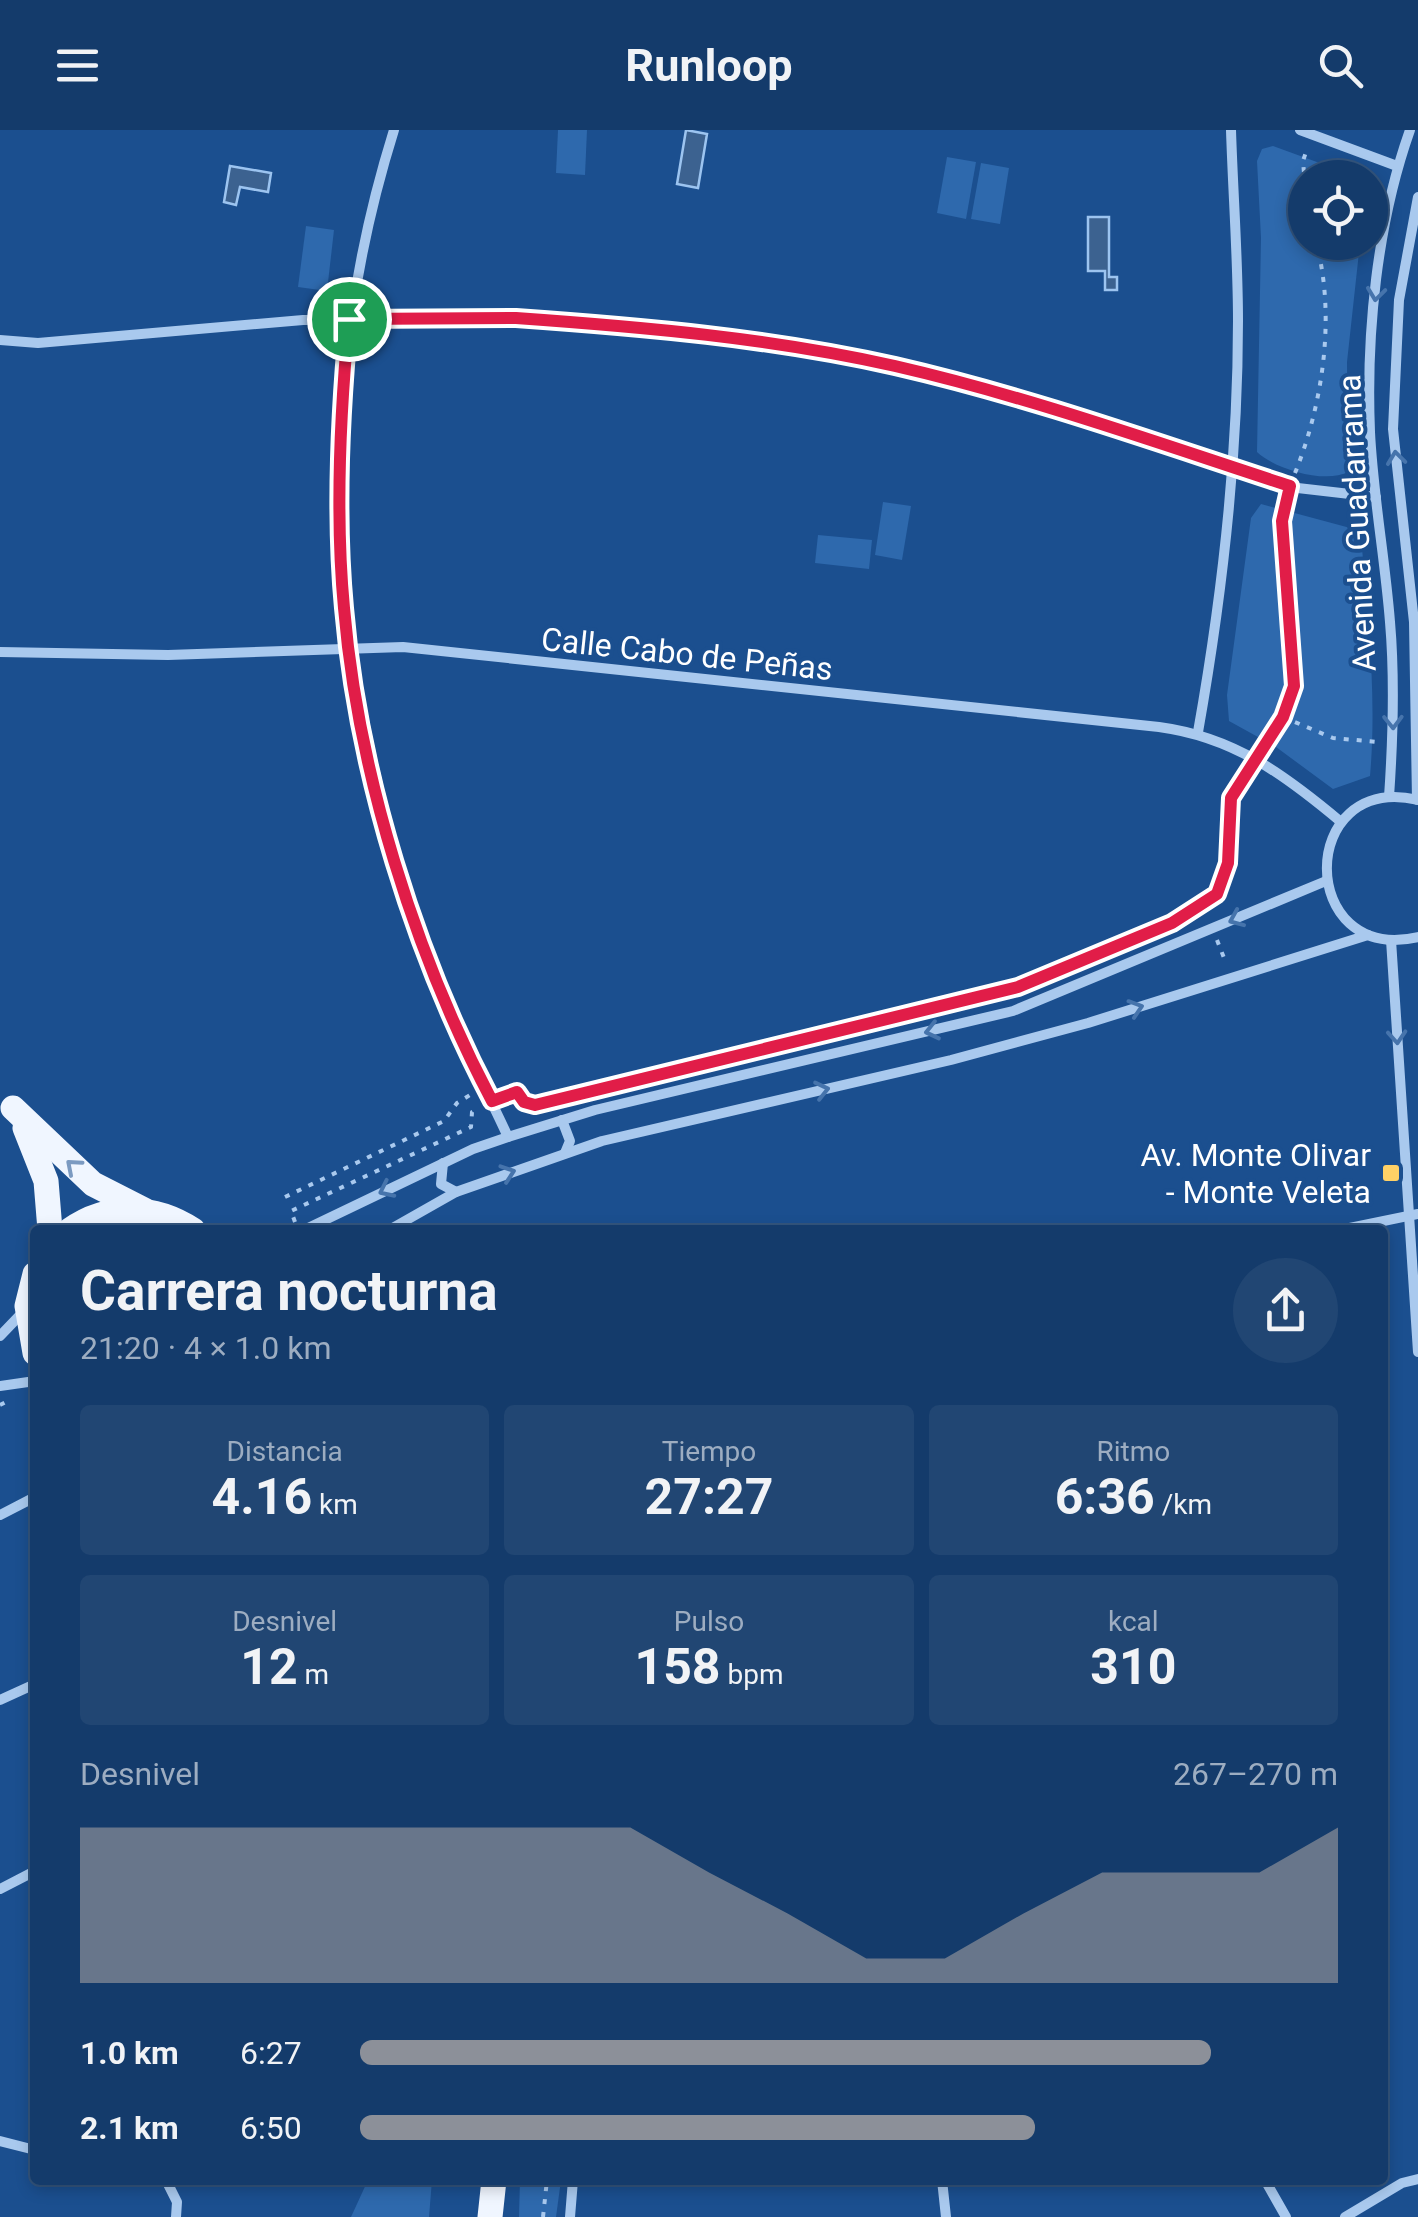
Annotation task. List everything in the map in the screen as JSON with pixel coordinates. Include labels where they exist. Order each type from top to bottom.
[{"type":"main road","points":[[6,1102],[93,1184],[181,1225]]},
{"type":"main road","points":[[6,1102],[46,1181],[50,1225]]},
{"type":"main road","points":[[79,1225],[100,1214],[144,1210]]},
{"type":"main road","points":[[30,1294],[30,1324]]},
{"type":"main road","points":[[490,2217],[493,2185]]},
{"type":"street","points":[[394,130],[349,319],[341,398],[344,607],[377,792],[435,984],[508,1136]]},
{"type":"street","points":[[1198,732],[1230,467],[1238,321],[1231,130]]},
{"type":"street","points":[[1300,130],[1397,166]]},
{"type":"street","name":"Avenida Guadarrama","points":[[1389,797],[1390,623],[1370,429],[1375,297],[1397,166],[1410,130]]},
{"type":"street","name":"Avenida Guadarrama","points":[[1417,800],[1414,622],[1392,430],[1399,300],[1418,197]]},
{"type":"street","points":[[0,340],[38,343],[349,319],[516,318],[790,346],[894,366],[1087,417],[1290,486],[1376,497]]},
{"type":"street","points":[[1403,508],[1418,510]]},
{"type":"street","name":"Calle Cabo de Peñas","points":[[0,652],[168,655],[402,647],[1198,732],[1256,758],[1342,822]]},
{"type":"street","points":[[1417,800],[1389,797],[1371,801],[1342,822],[1325,860],[1326,881],[1334,903],[1348,922],[1368,934],[1391,940],[1418,937]]},
{"type":"street","points":[[312,1225],[508,1136],[1013,1011],[1326,881]]},
{"type":"street","points":[[398,1225],[456,1192],[602,1141],[951,1060],[1368,934]]},
{"type":"street","points":[[1391,940],[1413,1215],[1418,1352]]},
{"type":"street","points":[[562,1120],[570,1141],[565,1154]]},
{"type":"street","points":[[442,1164],[441,1184],[456,1192]]},
{"type":"street","points":[[1364,1225],[1413,1215]]},
{"type":"street","points":[[0,1336],[27,1306]]},
{"type":"street","points":[[0,1386],[30,1382]]},
{"type":"street","points":[[0,1515],[30,1500]]},
{"type":"street","points":[[0,1700],[30,1686]]},
{"type":"street","points":[[0,1889],[30,1874]]},
{"type":"street","points":[[0,2141],[30,2149]]},
{"type":"street","points":[[1345,2217],[1402,2183],[1418,2179]]},
{"type":"street","points":[[168,2185],[177,2202],[176,2217]]},
{"type":"street","points":[[570,2217],[573,2185]]},
{"type":"street","points":[[943,2185],[946,2217]]},
{"type":"street","points":[[1268,2185],[1286,2217]]},
{"type":"path","points":[[1302,160],[1312,135]]},
{"type":"path","points":[[298,1225],[291,1211],[471,1127],[472,1112],[492,1101],[517,1092],[524,1102],[535,1105],[1018,987],[1172,923],[1217,894],[1228,863],[1231,798],[1283,717],[1294,686],[1282,521],[1316,412],[1322,364],[1320,260]]},
{"type":"path","points":[[1283,717],[1334,738],[1392,744]]},
{"type":"path","points":[[1213,929],[1232,977]]},
{"type":"path","points":[[285,1197],[444,1121],[457,1103],[474,1094]]},
{"type":"path","points":[[543,2217],[546,2185]]},
{"type":"shaded area","points":[[558,130],[587,130],[585,175],[556,173]]},
{"type":"shaded area","points":[[686,130],[707,134],[698,188],[677,184]]},
{"type":"shaded area","points":[[1273,146],[1311,160],[1288,160],[1288,260],[1358,260],[1347,362],[1348,472],[1338,475],[1301,473],[1257,452],[1261,238],[1257,161],[1262,149]]},
{"type":"shaded area","points":[[947,157],[976,162],[966,219],[937,213]]},
{"type":"shaded area","points":[[981,163],[1009,168],[1000,224],[971,219]]},
{"type":"shaded area","points":[[230,166],[271,173],[268,192],[240,187],[236,205],[224,202]]},
{"type":"shaded area","points":[[1088,217],[1109,217],[1109,277],[1117,277],[1117,290],[1105,290],[1105,271],[1088,271]]},
{"type":"shaded area","points":[[306,226],[334,230],[327,291],[298,287]]},
{"type":"shaded area","points":[[883,502],[911,506],[902,560],[875,555]]},
{"type":"shaded area","points":[[1261,504],[1354,529],[1361,537],[1372,686],[1370,776],[1333,789],[1276,747],[1229,721],[1227,695],[1251,518]]},
{"type":"shaded area","points":[[818,535],[872,540],[869,569],[815,563]]},
{"type":"shaded area","points":[[366,2185],[432,2185],[429,2217],[351,2217]]},
{"type":"shaded area","points":[[520,2185],[560,2185],[556,2217],[519,2217]]},
{"type":"place","name":"Av. Monte Olivar - Monte Veleta","points":[[1391,1173]]},
{"type":"route","points":[[516,318],[626,326],[790,346],[894,366],[1087,417],[1290,486],[1282,521],[1294,686],[1283,717],[1231,798],[1228,863],[1217,894],[1172,923],[1018,987],[535,1105],[524,1102],[517,1092],[492,1101],[435,984],[377,792],[357,701],[344,607],[341,398],[349,319],[516,318]]}]
